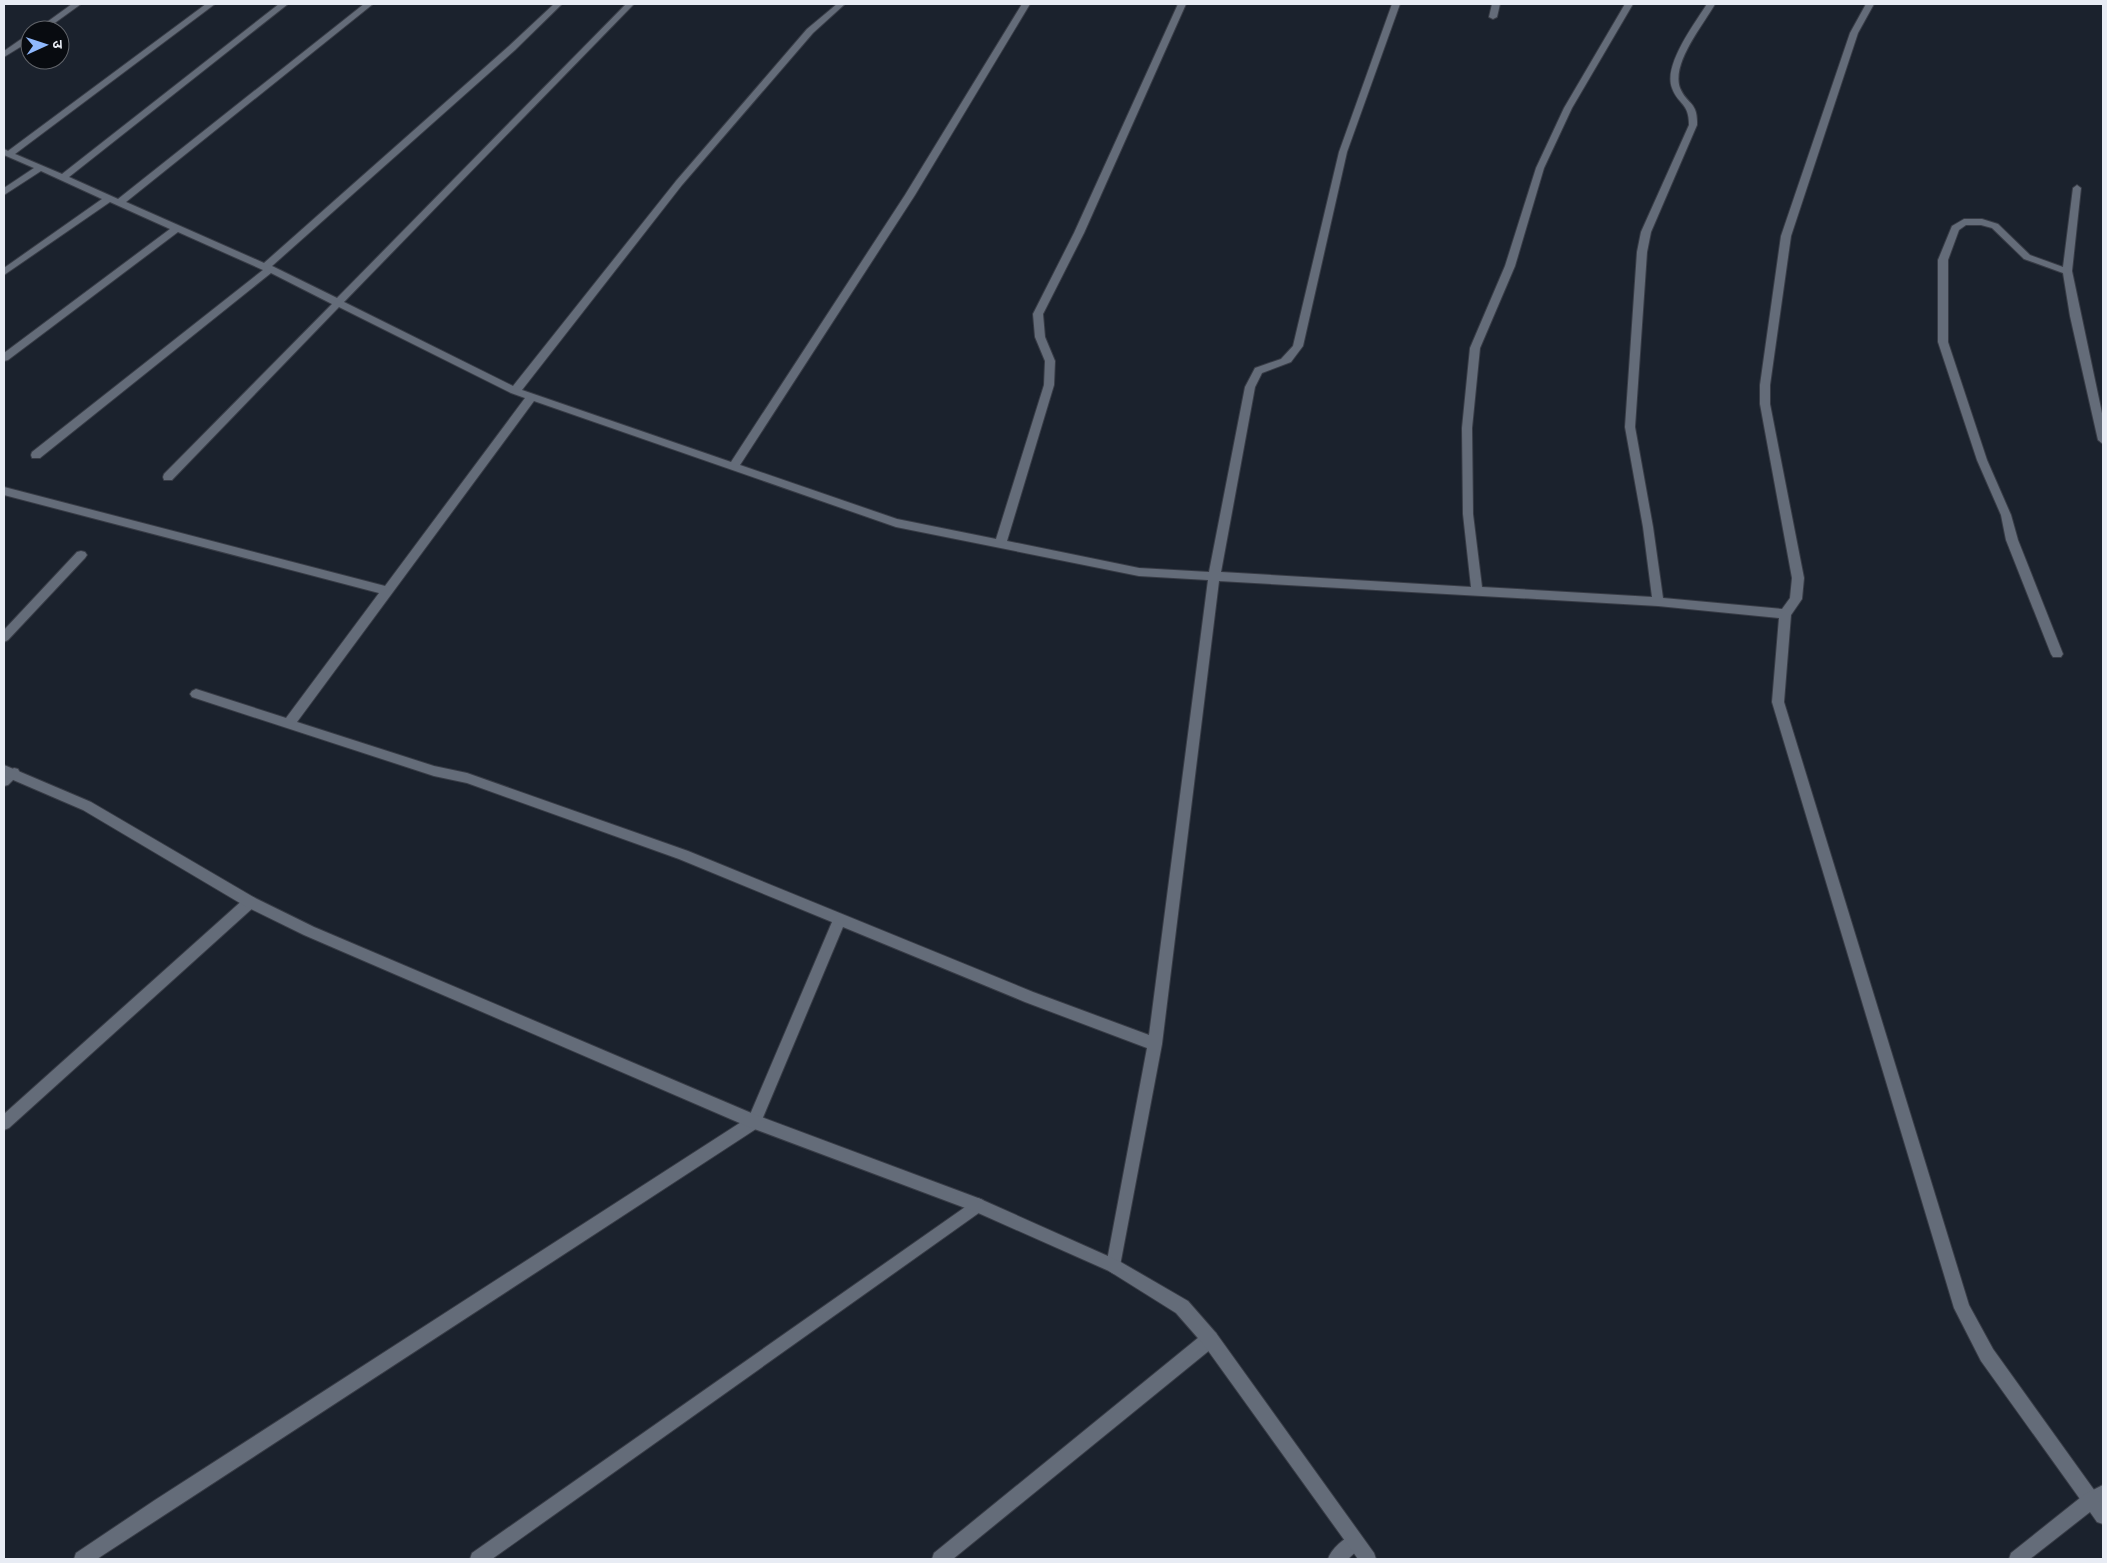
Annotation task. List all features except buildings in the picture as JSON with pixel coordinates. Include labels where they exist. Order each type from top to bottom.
[{"type":"street","points":[[54,20],[76,4]]},
{"type":"street","points":[[6,153],[212,4]]},
{"type":"street","points":[[63,178],[284,4]]},
{"type":"street","points":[[119,203],[369,4]]},
{"type":"street","points":[[36,455],[268,268],[512,48],[558,4]]},
{"type":"street","points":[[168,477],[630,4]]},
{"type":"street","points":[[515,391],[679,183],[810,31],[841,4]]},
{"type":"street","points":[[733,467],[910,195],[1026,4]]},
{"type":"street","points":[[1000,544],[1049,385],[1050,361],[1040,337],[1038,314],[1078,233],[1182,4]]},
{"type":"street","points":[[1114,1266],[1155,1044],[1214,576],[1250,388],[1254,376],[1264,366],[1282,363],[1292,357],[1298,346],[1343,152],[1396,4]]},
{"type":"street","points":[[1493,17],[1496,4]]},
{"type":"street","points":[[1477,590],[1468,514],[1467,447],[1467,428],[1475,348],[1510,266],[1540,168],[1568,108],[1629,4]]},
{"type":"street","points":[[1658,602],[1648,526],[1630,426],[1642,252],[1646,232],[1693,125],[1694,114],[1691,104],[1675,86],[1676,64],[1711,4]]},
{"type":"street","points":[[1870,4],[1854,33],[1786,236],[1765,385],[1765,404],[1798,578],[1796,599],[1785,614],[1778,702],[1962,1308],[1987,1355],[2097,1497],[2103,1516]]},
{"type":"street","points":[[4,55],[20,44]]},
{"type":"street","points":[[6,153],[268,268],[515,391],[896,523],[1139,572],[1477,590],[1658,602],[1785,614]]},
{"type":"street","points":[[4,192],[40,168]]},
{"type":"street","points":[[2077,188],[2067,271],[2075,316],[2103,440]]},
{"type":"street","points":[[4,272],[108,199]]},
{"type":"street","points":[[2057,654],[2012,540],[2006,515],[1982,460],[1977,440],[1943,342],[1943,260],[1955,228],[1964,222],[1982,222],[1996,226],[2028,257],[2040,263],[2067,271]]},
{"type":"street","points":[[4,358],[177,228]]},
{"type":"street","points":[[288,724],[532,397]]},
{"type":"street","points":[[4,491],[389,591]]},
{"type":"street","points":[[4,637],[81,555]]},
{"type":"street","points":[[196,694],[434,771],[467,778],[683,855],[1030,997],[1155,1044]]},
{"type":"street","points":[[7,775],[87,806],[250,902],[309,931],[754,1122],[978,1206],[1114,1266],[1182,1307],[1210,1339],[1368,1559]]},
{"type":"street","points":[[4,1124],[250,902]]},
{"type":"street","points":[[82,1559],[754,1122],[839,920]]},
{"type":"street","points":[[478,1559],[978,1206]]},
{"type":"street","points":[[940,1559],[1210,1339]]},
{"type":"street","points":[[2017,1559],[2097,1497]]},
{"type":"street","points":[[1336,1559],[1354,1542]]}]
